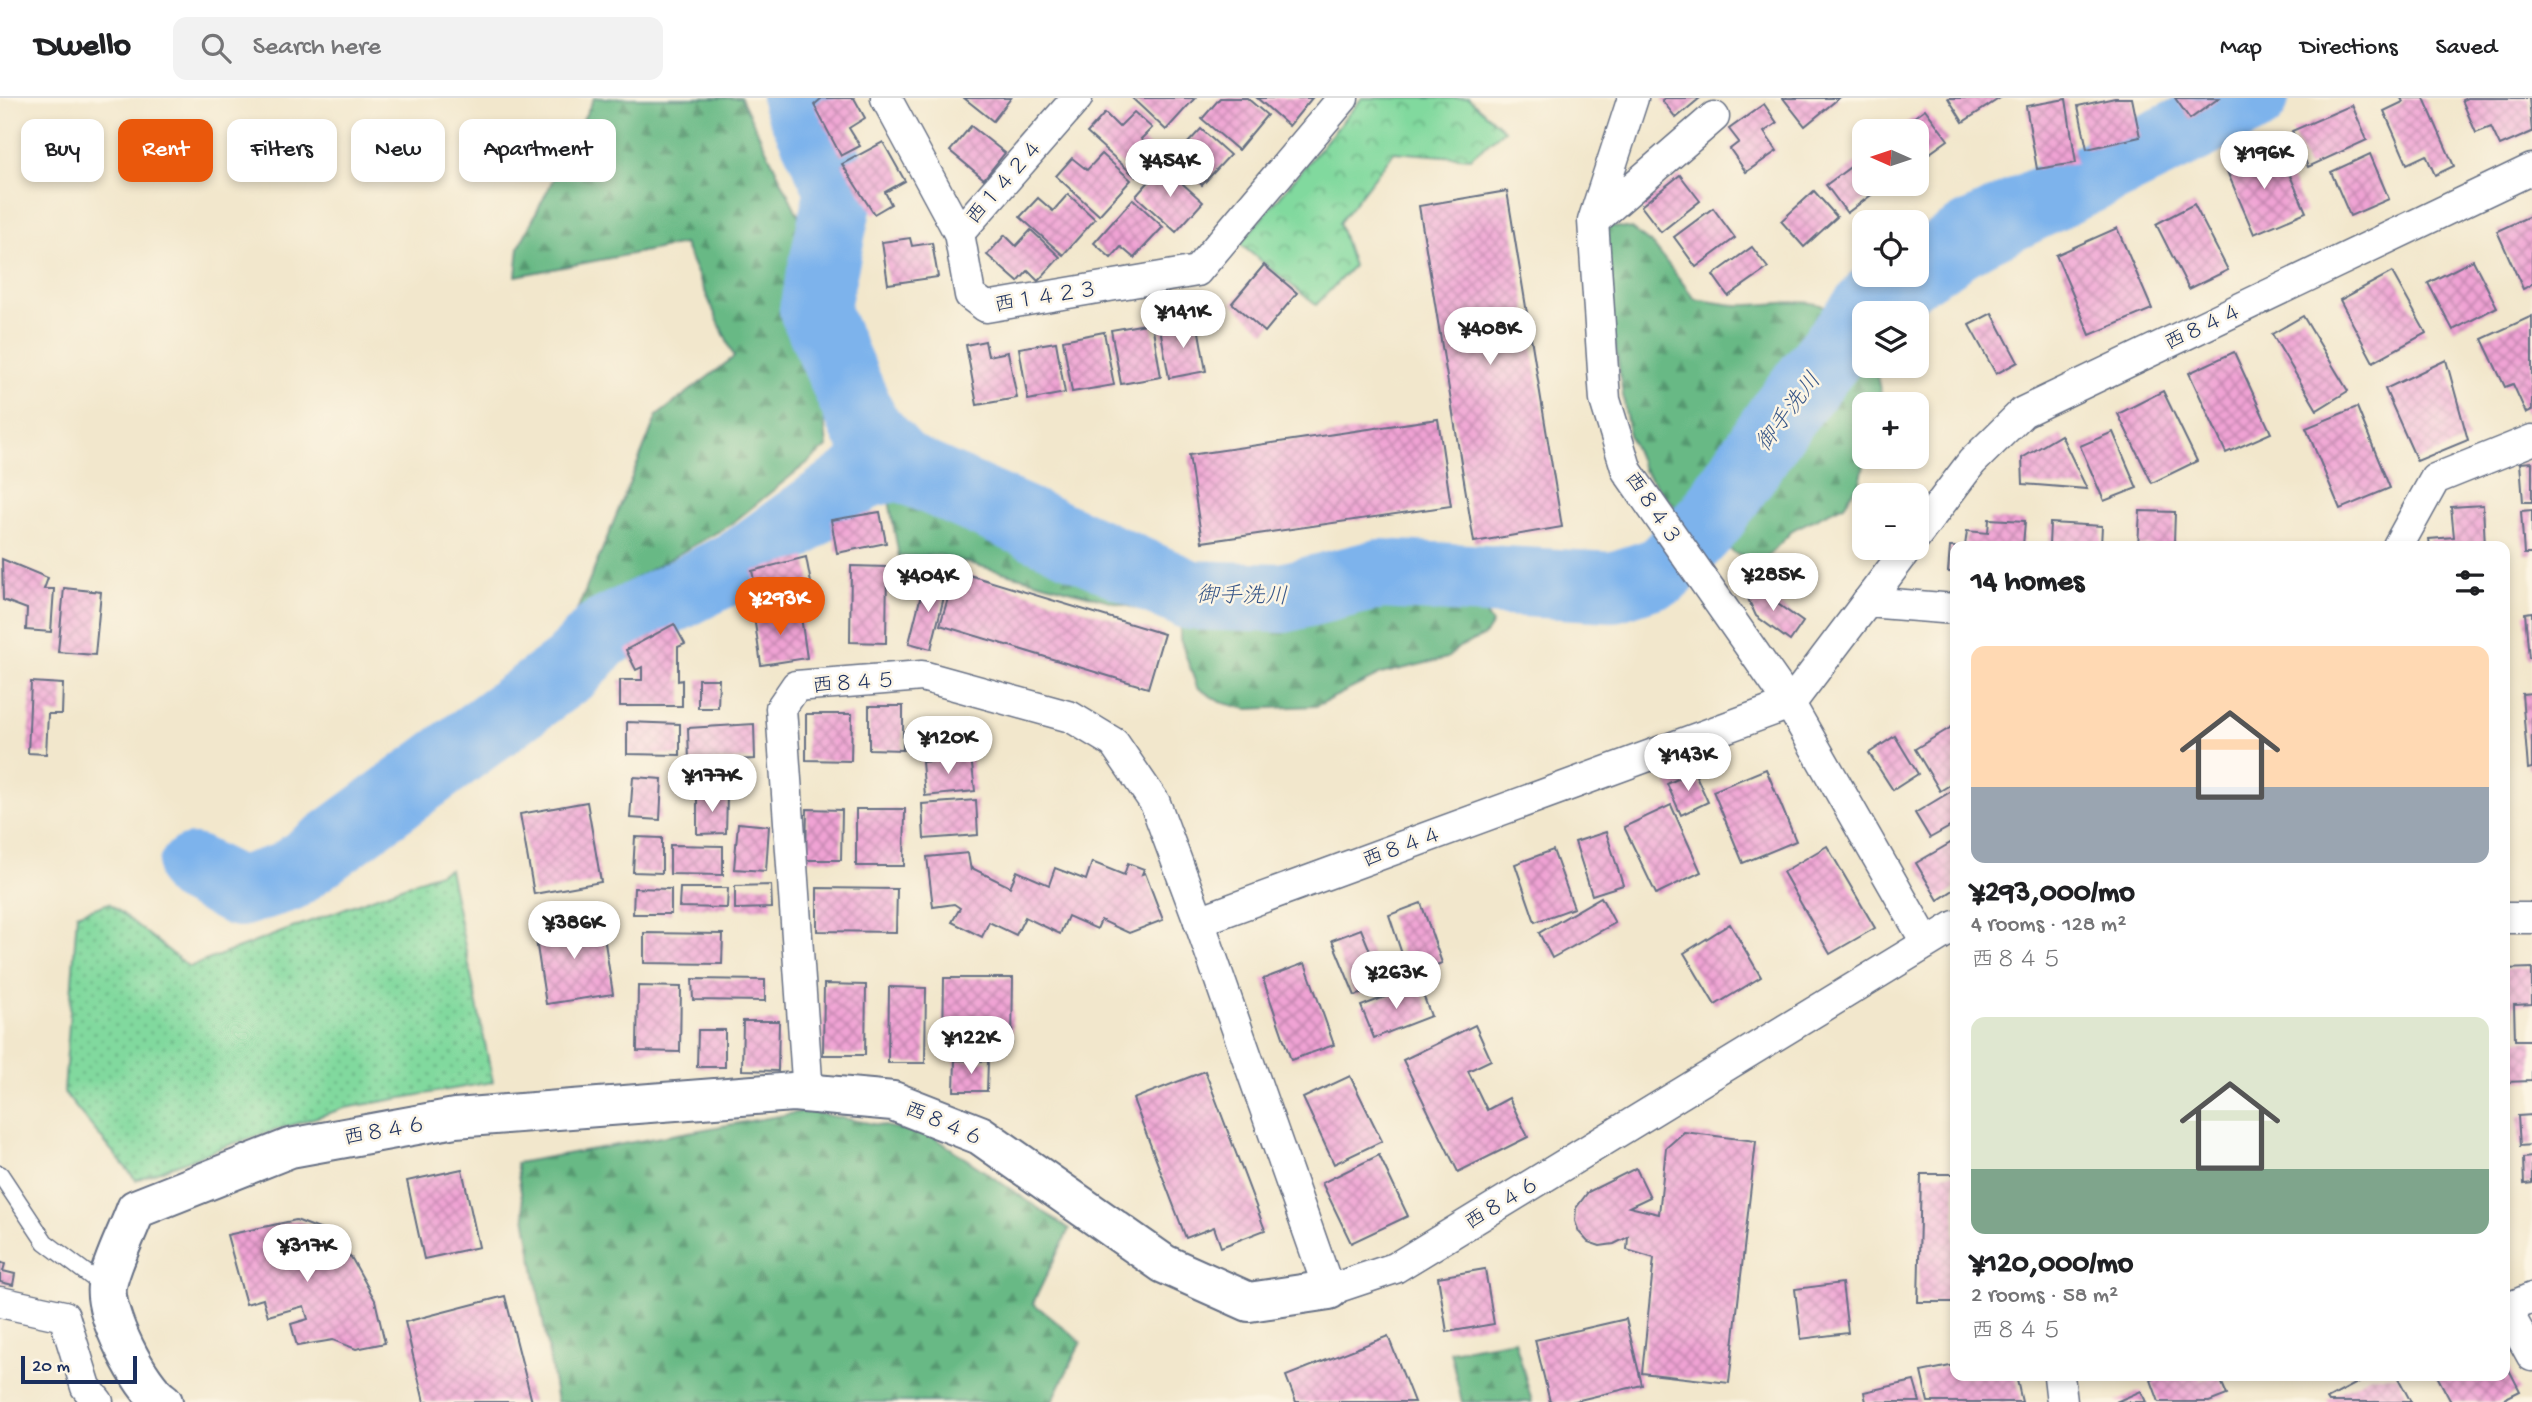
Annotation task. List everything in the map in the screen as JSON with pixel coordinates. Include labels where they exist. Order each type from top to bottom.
[{"type":"street","name":"西１４２３","points":[[886,98],[960,233],[970,295],[986,307],[1197,271],[1343,98]]},
{"type":"street","name":"西１４２４","points":[[960,233],[1077,98]]},
{"type":"street","name":"西８４３","points":[[1633,98],[1594,221],[1605,400],[1628,471],[1790,704],[1926,942]]},
{"type":"street","points":[[1594,221],[1714,117]]},
{"type":"street","name":"西８４４","points":[[1929,519],[1972,462],[2022,412],[2532,169]]},
{"type":"street","points":[[2401,541],[2435,479],[2532,440]]},
{"type":"street","points":[[1790,704],[1899,560]]},
{"type":"street","points":[[1867,602],[1950,609]]},
{"type":"street","name":"西８４５","points":[[808,1094],[781,708],[796,686],[922,676],[1071,717],[1114,743],[1155,803],[1199,921]]},
{"type":"street","name":"西８４４","points":[[1199,921],[1790,704]]},
{"type":"street","points":[[2510,918],[2532,918]]},
{"type":"street","points":[[1199,921],[1329,1290]]},
{"type":"street","name":"西８４６","points":[[107,1288],[136,1209],[290,1148],[455,1118],[793,1092],[893,1101],[980,1135],[1164,1264],[1249,1301],[1329,1290],[1395,1268],[1950,929]]},
{"type":"street","points":[[107,1288],[123,1348],[151,1394],[163,1402]]},
{"type":"street","points":[[0,1302],[64,1316],[86,1387],[98,1402]]},
{"type":"street","points":[[2514,1306],[2532,1356]]},
{"type":"lane","points":[[0,1174],[45,1242],[107,1288]]},
{"type":"green space","points":[[594,98],[741,98],[805,229],[827,447],[730,525],[577,611],[657,416],[734,357],[684,244],[516,276],[519,247],[552,182],[616,182],[616,119],[583,119]]},
{"type":"green space","points":[[1362,98],[1468,98],[1504,130],[1470,158],[1394,152],[1339,223],[1353,266],[1316,305],[1240,244]]},
{"type":"green space","points":[[1605,225],[1632,229],[1654,246],[1695,299],[1733,305],[1790,302],[1820,304],[1852,321],[1852,378],[1877,378],[1880,392],[1852,392],[1852,469],[1863,469],[1860,482],[1852,483],[1852,494],[1844,505],[1794,529],[1764,560],[1736,554],[1681,514],[1644,471],[1629,435],[1601,250]]},
{"type":"green space","points":[[886,483],[927,487],[1218,618],[1306,616],[1415,592],[1479,602],[1492,624],[1484,636],[1459,647],[1447,658],[1381,674],[1316,706],[1247,709],[1220,702],[1197,687],[1180,639],[1180,620],[939,555],[899,557]]},
{"type":"green space","points":[[449,869],[493,1082],[345,1108],[226,1146],[136,1180],[64,1093],[77,914],[109,903],[189,967]]},
{"type":"green space","points":[[806,1111],[931,1135],[1069,1229],[1033,1303],[1081,1342],[1052,1402],[557,1402],[516,1163]]},
{"type":"green space","points":[[1515,1340],[1532,1402],[1462,1402],[1450,1351]]},
{"type":"building","points":[[822,98],[854,98],[865,118],[849,128],[860,146],[841,156],[814,105]]},
{"type":"building","points":[[964,98],[1011,98],[993,121]]},
{"type":"building","points":[[1132,98],[1195,98],[1166,130]]},
{"type":"building","points":[[1220,98],[1247,98],[1267,115],[1238,150],[1202,119]]},
{"type":"building","points":[[1257,98],[1312,98],[1289,126]]},
{"type":"building","points":[[1700,98],[1676,118],[1662,100]]},
{"type":"building","points":[[1783,98],[1839,98],[1805,126]]},
{"type":"building","points":[[1948,98],[2000,98],[1963,122]]},
{"type":"building","points":[[2115,98],[2132,98],[2140,137],[2087,149],[2078,106]]},
{"type":"building","points":[[2175,98],[2219,98],[2190,119]]},
{"type":"building","points":[[2401,98],[2424,98],[2454,166],[2435,175],[2426,155],[2407,164],[2384,111],[2403,102]]},
{"type":"building","points":[[2529,98],[2532,132],[2500,146],[2491,127],[2476,133],[2462,100]]},
{"type":"building","points":[[2066,99],[2076,163],[2037,169],[2026,106]]},
{"type":"building","points":[[1764,104],[1777,123],[1764,132],[1777,151],[1746,172],[1730,149],[1739,142],[1729,129]]},
{"type":"building","points":[[2352,105],[2367,140],[2308,167],[2292,131]]},
{"type":"building","points":[[1925,109],[1948,140],[1929,154],[1929,119],[1912,119]]},
{"type":"building","points":[[1134,112],[1152,128],[1141,139],[1157,153],[1136,177],[1087,133],[1105,113],[1119,127]]},
{"type":"building","points":[[971,126],[1005,153],[984,179],[950,151]]},
{"type":"building","points":[[1201,129],[1230,155],[1202,185],[1173,159]]},
{"type":"building","points":[[883,142],[905,181],[885,192],[891,204],[874,214],[842,164]]},
{"type":"building","points":[[2257,147],[2266,169],[2284,162],[2306,212],[2254,234],[2223,162]]},
{"type":"building","points":[[1102,154],[1131,180],[1099,215],[1056,176],[1072,158],[1087,170]]},
{"type":"building","points":[[2370,154],[2389,199],[2350,216],[2331,172]]},
{"type":"building","points":[[1163,166],[1203,202],[1176,232],[1136,196]]},
{"type":"building","points":[[1852,166],[1852,196],[1870,196],[1847,213],[1826,185]]},
{"type":"building","points":[[1680,175],[1700,201],[1661,232],[1641,206]]},
{"type":"building","points":[[1507,191],[1562,527],[1474,542],[1419,206]]},
{"type":"building","points":[[1814,191],[1837,217],[1804,247],[1781,221]]},
{"type":"building","points":[[1068,194],[1095,219],[1063,255],[1020,217],[1038,198],[1053,211]]},
{"type":"building","points":[[1133,199],[1163,227],[1134,258],[1121,247],[1111,258],[1094,243]]},
{"type":"building","points":[[2194,204],[2228,270],[2189,289],[2156,224]]},
{"type":"building","points":[[1713,208],[1735,238],[1696,267],[1674,237]]},
{"type":"building","points":[[2532,215],[2532,284],[2523,289],[2497,231]]},
{"type":"building","points":[[2117,228],[2152,309],[2090,335],[2056,255]]},
{"type":"building","points":[[1031,230],[1060,257],[1038,281],[1028,271],[1018,282],[987,255],[1005,235],[1016,246]]},
{"type":"building","points":[[910,238],[912,246],[932,243],[938,277],[888,284],[882,242]]},
{"type":"building","points":[[1752,247],[1768,268],[1728,296],[1713,275]]},
{"type":"building","points":[[2473,260],[2497,307],[2453,330],[2428,283]]},
{"type":"building","points":[[1264,265],[1297,293],[1265,332],[1232,303]]},
{"type":"building","points":[[2392,272],[2426,333],[2373,362],[2340,300]]},
{"type":"building","points":[[1992,313],[2018,362],[1996,374],[1969,325]]},
{"type":"building","points":[[2303,316],[2348,391],[2317,410],[2272,334]]},
{"type":"building","points":[[2532,316],[2532,410],[2526,413],[2513,384],[2505,387],[2482,339]]},
{"type":"building","points":[[1197,321],[1206,371],[1169,378],[1160,328]]},
{"type":"building","points":[[1152,323],[1161,377],[1121,384],[1111,330]]},
{"type":"building","points":[[1104,332],[1114,385],[1072,392],[1063,340]]},
{"type":"building","points":[[985,341],[988,356],[1008,352],[1017,398],[977,405],[966,345]]},
{"type":"building","points":[[1056,342],[1065,393],[1028,400],[1019,348]]},
{"type":"building","points":[[2234,352],[2271,433],[2226,453],[2189,373]]},
{"type":"building","points":[[2446,360],[2468,440],[2417,461],[2385,389]]},
{"type":"building","points":[[2163,391],[2197,461],[2152,483],[2118,414]]},
{"type":"building","points":[[2357,407],[2390,488],[2340,509],[2306,428]]},
{"type":"building","points":[[1438,419],[1451,506],[1202,542],[1189,455]]},
{"type":"building","points":[[2113,432],[2137,488],[2104,501],[2080,446]]},
{"type":"building","points":[[2061,435],[2087,489],[2023,484],[2022,458]]},
{"type":"building","points":[[2532,462],[2532,502],[2523,502],[2520,463]]},
{"type":"building","points":[[2483,505],[2485,541],[2429,541],[2454,537],[2451,507]]},
{"type":"building","points":[[2532,510],[2532,554],[2524,554],[2521,511]]},
{"type":"building","points":[[2140,511],[2175,512],[2174,541],[2138,541]]},
{"type":"building","points":[[880,512],[886,543],[837,553],[831,520]]},
{"type":"building","points":[[1989,519],[2025,521],[2023,541],[1966,541],[1967,531],[1988,533]]},
{"type":"building","points":[[2050,523],[2102,526],[2101,541],[2049,541]]},
{"type":"building","points":[[806,557],[812,588],[759,601],[752,571]]},
{"type":"building","points":[[2,559],[48,578],[44,589],[54,589],[51,632],[26,630],[27,609],[3,600]]},
{"type":"building","points":[[851,566],[887,567],[886,643],[850,642]]},
{"type":"building","points":[[956,571],[1164,634],[1148,688],[940,625]]},
{"type":"building","points":[[925,579],[947,585],[931,649],[909,643]]},
{"type":"building","points":[[1748,583],[1803,622],[1790,641],[1756,616],[1745,592]]},
{"type":"building","points":[[64,588],[101,592],[95,655],[58,652]]},
{"type":"building","points":[[800,610],[807,658],[761,665],[754,616]]},
{"type":"building","points":[[2532,612],[2532,658],[2529,658],[2525,613]]},
{"type":"building","points":[[674,624],[685,644],[678,647],[678,681],[682,680],[682,706],[620,706],[620,680],[642,680],[642,667],[636,670],[626,650]]},
{"type":"building","points":[[698,679],[719,679],[718,708],[698,708]]},
{"type":"building","points":[[31,682],[63,684],[62,714],[48,714],[46,754],[28,753]]},
{"type":"building","points":[[2532,693],[2532,768],[2528,769],[2522,694]]},
{"type":"building","points":[[869,706],[903,706],[903,750],[869,749]]},
{"type":"building","points":[[806,714],[852,714],[851,761],[806,760]]},
{"type":"building","points":[[627,722],[680,724],[680,755],[627,754]]},
{"type":"building","points":[[754,724],[755,759],[689,762],[688,728]]},
{"type":"building","points":[[1950,728],[1950,785],[1940,791],[1915,749]]},
{"type":"building","points":[[1895,736],[1918,774],[1893,790],[1869,753]]},
{"type":"building","points":[[971,756],[975,791],[925,796],[922,762]]},
{"type":"building","points":[[1766,769],[1796,841],[1743,863],[1713,791]]},
{"type":"building","points":[[1694,771],[1708,802],[1681,815],[1667,784]]},
{"type":"building","points":[[633,777],[662,779],[660,820],[630,818]]},
{"type":"building","points":[[1950,792],[1950,827],[1930,838],[1915,813]]},
{"type":"building","points":[[697,795],[727,796],[726,833],[697,834]]},
{"type":"building","points":[[976,800],[978,835],[924,839],[922,804]]},
{"type":"building","points":[[587,802],[601,882],[534,894],[520,814]]},
{"type":"building","points":[[1671,805],[1701,872],[1656,894],[1624,827]]},
{"type":"building","points":[[807,809],[842,810],[841,860],[806,860]]},
{"type":"building","points":[[856,809],[905,809],[904,866],[856,866]]},
{"type":"building","points":[[738,823],[769,826],[766,871],[734,869]]},
{"type":"building","points":[[1606,832],[1623,885],[1592,895],[1575,842]]},
{"type":"building","points":[[635,837],[662,838],[662,873],[633,872]]},
{"type":"building","points":[[1950,843],[1950,892],[1938,900],[1916,863]]},
{"type":"building","points":[[670,845],[723,846],[723,875],[670,874]]},
{"type":"building","points":[[1827,846],[1875,928],[1830,954],[1783,872]]},
{"type":"building","points":[[1553,850],[1574,908],[1535,922],[1515,864]]},
{"type":"building","points":[[968,853],[971,871],[972,868],[1010,887],[1017,871],[1049,885],[1055,868],[1086,880],[1092,862],[1124,875],[1128,863],[1144,869],[1142,874],[1145,873],[1163,920],[1129,933],[1101,920],[1097,929],[1068,916],[1060,934],[1025,917],[1016,935],[989,922],[982,937],[952,922],[960,908],[954,904],[933,907],[927,857]]},
{"type":"building","points":[[771,885],[772,908],[735,909],[735,886]]},
{"type":"building","points":[[634,888],[671,889],[671,914],[633,914]]},
{"type":"building","points":[[680,888],[728,888],[727,908],[679,907]]},
{"type":"building","points":[[817,888],[897,889],[896,932],[817,931]]},
{"type":"building","points":[[1601,897],[1615,923],[1552,958],[1539,933]]},
{"type":"building","points":[[1421,903],[1442,963],[1409,975],[1389,915]]},
{"type":"building","points":[[601,917],[613,994],[546,1004],[534,927]]},
{"type":"building","points":[[1730,924],[1761,977],[1715,1005],[1684,953]]},
{"type":"building","points":[[1361,929],[1384,985],[1355,996],[1332,940]]},
{"type":"building","points":[[644,933],[723,934],[722,964],[644,963]]},
{"type":"building","points":[[1305,963],[1334,1045],[1291,1060],[1263,979]]},
{"type":"building","points":[[2532,968],[2532,1004],[2514,1005],[2515,1040],[2532,1040],[2532,1081],[2510,1082],[2510,969]]},
{"type":"building","points":[[944,978],[1013,978],[1012,1044],[943,1043]]},
{"type":"building","points":[[692,979],[765,980],[765,1001],[693,1000]]},
{"type":"building","points":[[824,984],[866,985],[865,1055],[823,1055]]},
{"type":"building","points":[[1419,984],[1431,1016],[1374,1038],[1361,1006]]},
{"type":"building","points":[[638,986],[681,987],[680,1052],[637,1051]]},
{"type":"building","points":[[889,987],[926,988],[925,1063],[888,1063]]},
{"type":"building","points":[[743,1021],[779,1021],[778,1071],[742,1070]]},
{"type":"building","points":[[1475,1025],[1491,1060],[1468,1071],[1487,1110],[1509,1098],[1528,1137],[1458,1172],[1403,1060]]},
{"type":"building","points":[[698,1030],[725,1030],[725,1067],[697,1067]]},
{"type":"building","points":[[955,1060],[988,1061],[987,1091],[954,1091]]},
{"type":"building","points":[[1205,1071],[1265,1230],[1221,1247],[1214,1227],[1186,1238],[1133,1099]]},
{"type":"building","points":[[1350,1076],[1382,1141],[1334,1164],[1303,1098]]},
{"type":"building","points":[[2532,1115],[2532,1145],[2520,1146],[2518,1116]]},
{"type":"building","points":[[1684,1132],[1756,1141],[1729,1383],[1642,1373],[1654,1258],[1627,1250],[1628,1237],[1614,1244],[1600,1246],[1588,1242],[1579,1232],[1575,1221],[1576,1208],[1588,1192],[1636,1168],[1650,1197],[1629,1207],[1659,1214],[1666,1148]]},
{"type":"building","points":[[1379,1155],[1408,1216],[1351,1243],[1322,1183]]},
{"type":"building","points":[[2532,1157],[2532,1183],[2524,1184],[2523,1158]]},
{"type":"building","points":[[462,1169],[479,1247],[424,1259],[407,1181]]},
{"type":"building","points":[[1921,1174],[1950,1174],[1950,1302],[1918,1302]]},
{"type":"building","points":[[296,1220],[322,1230],[327,1247],[351,1257],[375,1300],[385,1343],[356,1349],[333,1340],[297,1346],[291,1324],[308,1319],[304,1306],[268,1316],[263,1299],[246,1304],[227,1235]]},
{"type":"building","points":[[0,1262],[5,1264],[3,1271],[15,1274],[13,1285],[0,1282]]},
{"type":"building","points":[[1485,1269],[1494,1324],[1447,1332],[1438,1277]]},
{"type":"building","points":[[1842,1283],[1848,1333],[1801,1339],[1795,1289]]},
{"type":"building","points":[[505,1296],[532,1402],[424,1402],[405,1322]]},
{"type":"building","points":[[1626,1319],[1642,1385],[1571,1402],[1550,1402],[1535,1340]]},
{"type":"building","points":[[1388,1336],[1414,1402],[1296,1402],[1286,1376]]},
{"type":"building","points":[[1950,1366],[1950,1381],[2017,1381],[2022,1402],[1928,1402],[1921,1372]]},
{"type":"building","points":[[2510,1372],[2520,1391],[2498,1402],[2451,1402],[2440,1381],[2510,1381]]},
{"type":"building","points":[[1914,1381],[1920,1402],[1866,1402],[1864,1392]]},
{"type":"building","points":[[2151,1381],[2221,1381],[2227,1395],[2209,1402],[2159,1402]]},
{"type":"building","points":[[2361,1381],[2400,1381],[2411,1402],[2329,1402],[2327,1399]]},
{"type":"building","points":[[2141,1391],[2146,1402],[2116,1402]]},
{"type":"waterway","name":"御手洗川","points":[[796,98],[840,189],[814,310],[865,426],[901,466],[1190,595],[1283,598],[1380,574],[1613,587],[1662,571],[1709,521],[1784,412],[1877,296],[1892,287]]},
{"type":"waterway","name":"御手洗川","points":[[1929,263],[1971,236],[2254,98]]},
{"type":"waterway","points":[[193,869],[239,892],[287,877],[572,667],[602,634],[743,562],[866,473],[901,466]]}]
